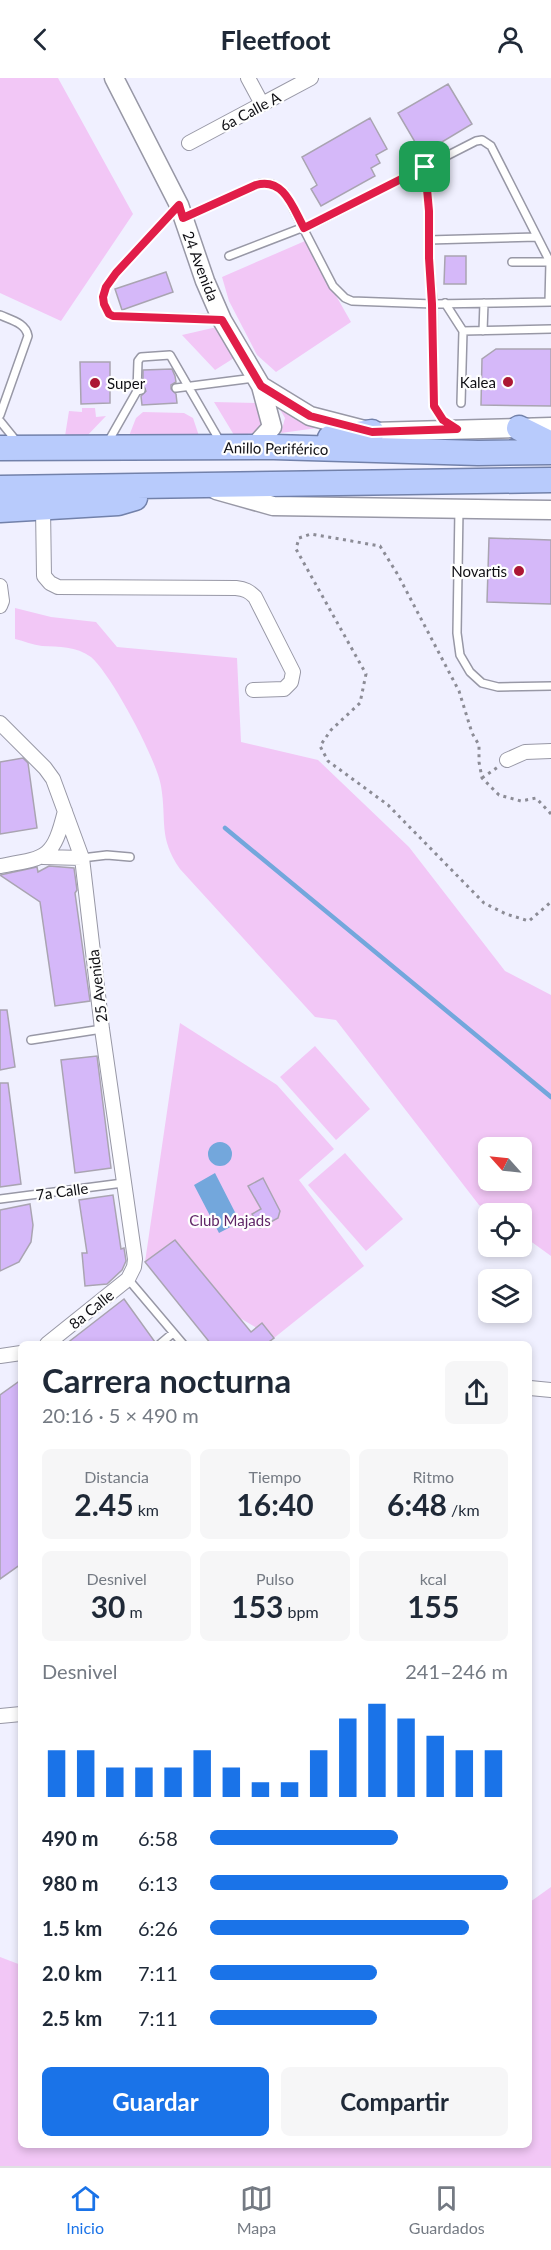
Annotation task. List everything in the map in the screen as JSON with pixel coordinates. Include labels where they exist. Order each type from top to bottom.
[{"type":"highway","points":[[519,428],[551,444]]},
{"type":"highway","points":[[264,447],[372,432]]},
{"type":"highway","name":"Anillo Periférico","points":[[12,448],[264,447],[478,453],[551,452]]},
{"type":"highway","points":[[0,488],[551,480]]},
{"type":"highway","points":[[0,510],[118,503],[187,486]]},
{"type":"street","name":"24 Avenida","points":[[114,78],[181,211],[205,280],[222,320],[267,402],[272,427],[264,447]]},
{"type":"street","points":[[248,78],[262,104]]},
{"type":"street","name":"6a Calle A","points":[[189,143],[312,78]]},
{"type":"street","name":"24 Avenida","points":[[258,382],[310,416],[372,432]]},
{"type":"street","points":[[372,432],[551,427]]},
{"type":"street","points":[[187,486],[273,506],[551,510]]},
{"type":"street","points":[[43,508],[44,576],[58,587],[236,588],[255,597],[293,672],[291,682],[284,689],[252,690]]},
{"type":"street","points":[[0,586],[2,602],[0,606]]},
{"type":"street","name":"25 Avenida","points":[[0,723],[53,779],[82,858],[102,1029],[135,1259],[130,1276]]},
{"type":"street","points":[[507,760],[530,751],[551,751]]},
{"type":"street","points":[[43,857],[51,849],[60,833],[65,811]]},
{"type":"street","points":[[0,866],[43,857],[82,858]]},
{"type":"street","name":"8a Calle","points":[[51,1341],[130,1276]]},
{"type":"street","points":[[0,1356],[18,1353]]},
{"type":"street","points":[[532,1388],[551,1390]]},
{"type":"street","points":[[0,1716],[18,1714]]},
{"type":"lane","points":[[222,320],[113,316],[106,309],[103,297],[110,280],[181,211],[267,183],[277,186],[285,193],[304,228],[333,286],[345,298],[360,303],[550,302],[550,262],[491,146],[482,140],[304,228],[229,256]]},
{"type":"lane","points":[[425,167],[429,211],[434,406],[443,420],[457,429]]},
{"type":"lane","points":[[428,240],[537,237]]},
{"type":"lane","points":[[512,262],[550,262]]},
{"type":"lane","points":[[445,303],[463,331],[461,403]]},
{"type":"lane","points":[[483,330],[484,303]]},
{"type":"lane","points":[[0,315],[24,326],[28,336],[0,415]]},
{"type":"lane","points":[[463,331],[551,329]]},
{"type":"lane","points":[[105,447],[139,391],[138,361],[141,357],[167,354],[173,357],[224,447]]},
{"type":"lane","points":[[176,388],[258,382]]},
{"type":"lane","points":[[0,421],[9,434],[12,448]]},
{"type":"lane","points":[[459,509],[457,633],[460,655],[470,672],[482,683],[498,687],[551,686]]},
{"type":"lane","points":[[82,858],[107,855],[130,857]]},
{"type":"lane","points":[[31,1040],[102,1029]]},
{"type":"lane","name":"7a Calle","points":[[0,1199],[123,1183]]},
{"type":"lane","points":[[130,1276],[180,1341]]},
{"type":"lane","points":[[164,1341],[173,1333]]},
{"type":"path","points":[[551,814],[536,798],[521,801],[499,795],[482,778],[479,745],[472,733],[459,691],[380,546],[311,534],[299,538],[296,549],[366,674],[360,703],[331,730],[321,746],[328,760],[388,805],[484,903],[506,914],[529,921],[551,902]]},
{"type":"green space","points":[[0,78],[58,78],[133,214],[61,321],[0,293]]},
{"type":"green space","points":[[305,241],[351,322],[276,372],[257,355],[229,301],[222,277]]},
{"type":"green space","points":[[217,327],[234,358],[215,370],[182,335]]},
{"type":"green space","points":[[272,396],[317,428],[281,433],[285,418]]},
{"type":"green space","points":[[214,402],[259,403],[268,417],[261,433],[234,435]]},
{"type":"green space","points":[[82,408],[95,408],[96,417],[106,416],[85,438],[65,436],[69,411],[82,412]]},
{"type":"green space","points":[[143,412],[184,413],[193,418],[199,436],[129,436],[136,418]]},
{"type":"green space","points":[[15,608],[51,617],[96,622],[117,647],[237,658],[241,742],[318,760],[409,847],[505,971],[551,995],[551,1256],[532,1242],[532,1203],[478,1204],[336,1020],[315,1017],[180,869],[173,858],[166,838],[163,799],[158,774],[121,698],[100,666],[85,653],[67,648],[39,645],[15,639]]},
{"type":"green space","name":"Club Majads","points":[[180,1023],[277,1085],[334,1149],[299,1180],[364,1266],[274,1338],[145,1262]]},
{"type":"green space","points":[[315,1046],[370,1109],[336,1140],[280,1077]]},
{"type":"green space","points":[[345,1153],[403,1219],[366,1251],[308,1185]]},
{"type":"green space","points":[[551,1887],[551,2166],[0,2166],[0,1957],[18,1964],[18,2148],[532,2148],[532,1901]]},
{"type":"water","points":[[220,1142],[228,1146],[232,1154],[228,1162],[220,1166],[212,1162],[208,1154],[212,1146]]},
{"type":"water","points":[[215,1173],[240,1222],[219,1233],[194,1185]]},
{"type":"building","points":[[448,84],[472,124],[422,154],[398,113]]},
{"type":"building","points":[[370,118],[387,149],[376,155],[380,163],[371,168],[375,176],[321,206],[311,189],[317,185],[302,157]]},
{"type":"building","points":[[445,256],[466,256],[466,284],[444,284]]},
{"type":"building","points":[[166,272],[173,292],[122,310],[115,289]]},
{"type":"building","name":"Kalea","points":[[496,349],[551,349],[551,406],[481,405],[482,359]]},
{"type":"building","name":"Super","points":[[80,362],[110,362],[110,403],[81,404]]},
{"type":"building","points":[[172,369],[176,382],[171,385],[171,389],[176,394],[177,403],[142,405],[141,396],[146,391],[143,385],[143,370]]},
{"type":"building","name":"Novartis","points":[[489,538],[551,540],[551,604],[487,602]]},
{"type":"building","points":[[23,758],[28,763],[37,828],[0,834],[0,762]]},
{"type":"building","points":[[49,866],[74,868],[77,890],[75,893],[90,1001],[55,1006],[40,902],[0,875],[37,867],[38,872]]},
{"type":"building","points":[[0,1010],[7,1010],[15,1067],[0,1070]]},
{"type":"building","points":[[97,1056],[111,1168],[75,1173],[61,1060]]},
{"type":"building","points":[[0,1083],[8,1083],[21,1184],[0,1187]]},
{"type":"building","points":[[263,1178],[280,1211],[278,1218],[260,1228],[252,1214],[261,1209],[248,1186]]},
{"type":"building","points":[[113,1195],[121,1249],[124,1248],[126,1261],[122,1270],[107,1284],[85,1286],[82,1253],[87,1253],[79,1200]]},
{"type":"building","points":[[30,1204],[33,1225],[31,1242],[19,1262],[0,1271],[0,1210]]},
{"type":"building","points":[[175,1240],[251,1332],[262,1323],[274,1338],[270,1341],[209,1341],[145,1262]]},
{"type":"building","points":[[124,1299],[154,1341],[70,1341]]},
{"type":"building","points":[[18,1382],[18,1566],[0,1579],[0,1395]]},
{"type":"waterway","points":[[225,828],[551,1097]]},
{"type":"place","name":"Kalea","points":[[508,382]]},
{"type":"place","name":"Super","points":[[95,383]]},
{"type":"place","name":"Novartis","points":[[519,571]]},
{"type":"route","points":[[425,167],[429,211],[434,406],[443,420],[457,429],[372,432],[310,416],[261,386],[222,320],[113,316],[106,309],[103,297],[110,280],[179,205],[183,218],[256,185],[267,183],[277,186],[285,193],[304,228],[425,167]]}]
